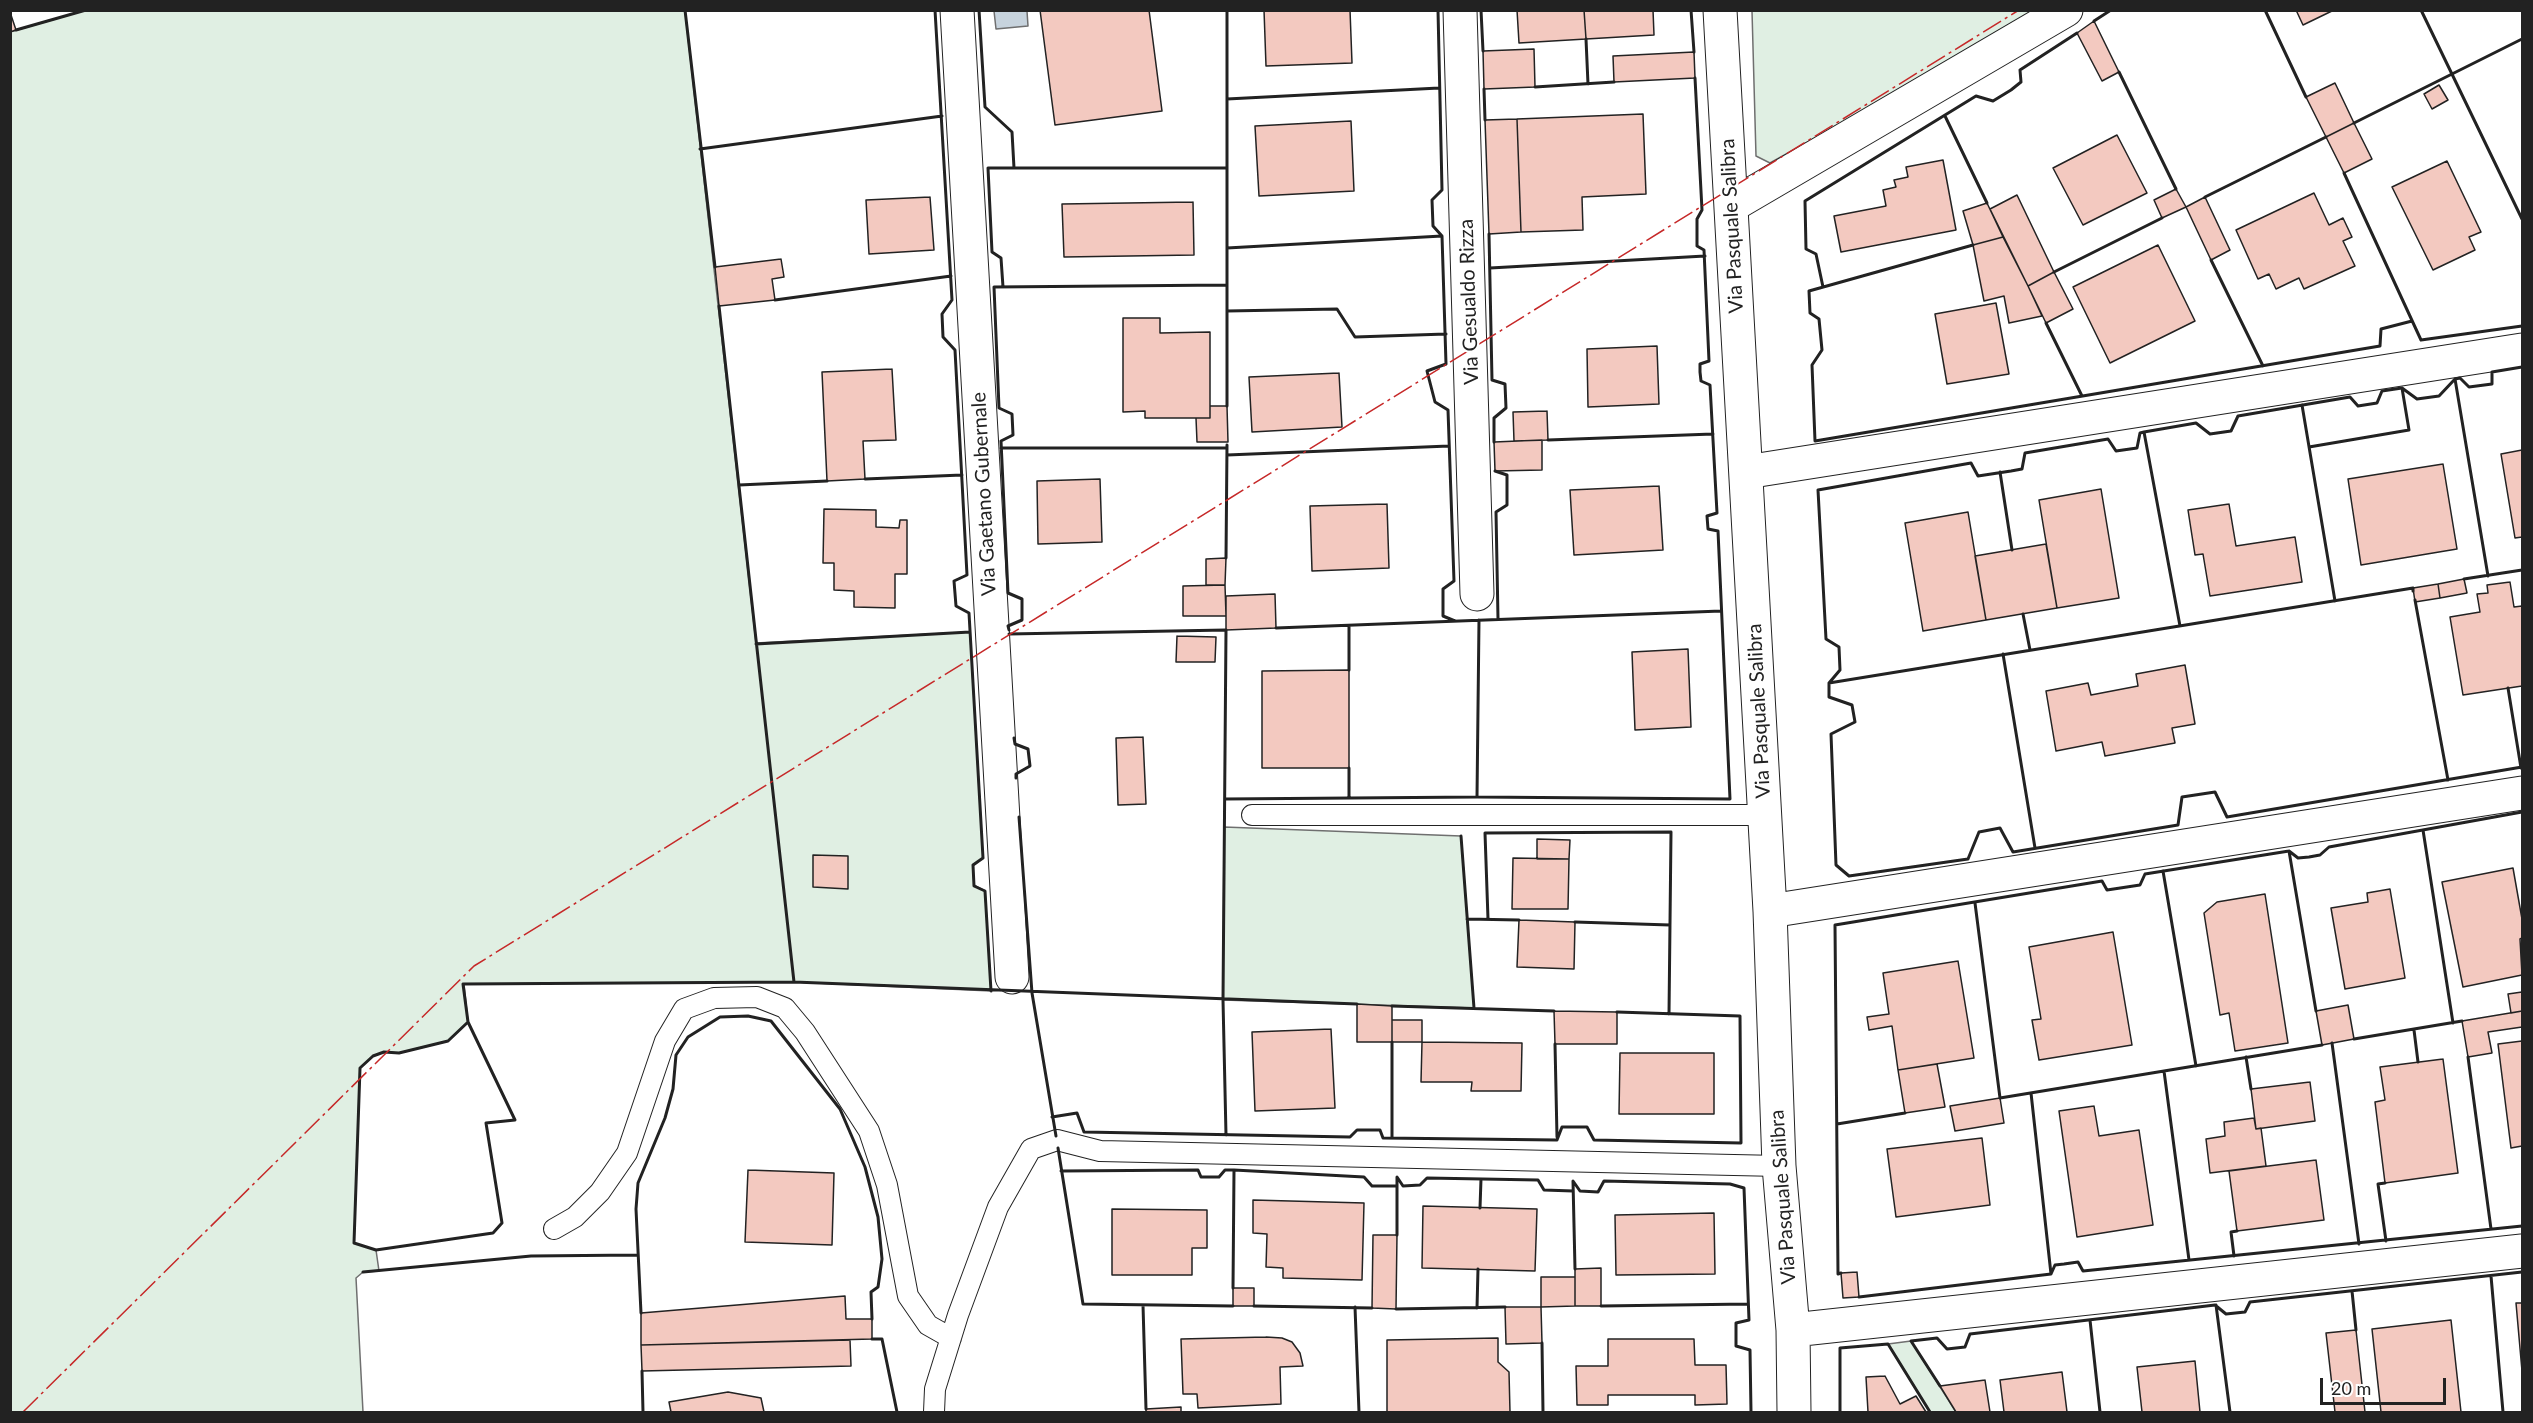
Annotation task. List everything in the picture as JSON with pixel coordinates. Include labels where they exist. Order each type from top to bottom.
[{"type":"street","name":"Via Gaetano Gubernale","points":[[957,10],[1012,977]]},
{"type":"street","name":"Via Gesualdo Rizza","points":[[1460,10],[1477,594]]},
{"type":"street","name":"Via Pasquale Salibra","points":[[1720,10],[1765,815],[1779,1166],[1792,1330],[1794,1413]]},
{"type":"street","points":[[1731,206],[2066,10]]},
{"type":"street","points":[[1746,472],[2523,350]]},
{"type":"street","points":[[1770,911],[2523,793]]},
{"type":"street","points":[[1792,1330],[2523,1251]]},
{"type":"lane","points":[[1252,815],[1765,815]]},
{"type":"lane","points":[[554,1229],[575,1217],[600,1192],[627,1153],[665,1041],[684,1010],[714,998],[757,997],[785,1008],[805,1032],[869,1131],[886,1185],[908,1296],[928,1325],[951,1338]]},
{"type":"lane","points":[[934,1413],[935,1389],[998,1207],[1030,1149],[1057,1140],[1100,1151],[1779,1166]]},
{"type":"green space","points":[[86,10],[685,11],[756,643],[970,632],[983,858],[973,866],[974,885],[985,891],[991,991],[794,982],[464,984],[468,1022],[448,1041],[399,1053],[384,1052],[373,1056],[360,1068],[354,1243],[376,1250],[379,1271],[363,1272],[356,1278],[363,1412],[11,1412],[10,32]]},
{"type":"green space","points":[[1752,11],[2044,11],[1770,163],[1756,156]]},
{"type":"green space","points":[[1224,827],[1461,836],[1474,1008],[1223,1000]]},
{"type":"green space","points":[[1911,1341],[1956,1412],[1930,1412],[1888,1344]]},
{"type":"shaded area","points":[[994,11],[1027,11],[1028,26],[996,29]]},
{"type":"building","points":[[1040,10],[1149,10],[1162,111],[1055,125]]},
{"type":"building","points":[[1264,10],[1350,10],[1352,63],[1266,66]]},
{"type":"building","points":[[1517,10],[1584,10],[1586,39],[1519,43]]},
{"type":"building","points":[[1584,10],[1653,10],[1654,35],[1586,39]]},
{"type":"building","points":[[2296,10],[2334,10],[2303,25]]},
{"type":"building","points":[[10,12],[16,30],[10,32]]},
{"type":"building","points":[[2094,21],[2119,72],[2102,81],[2077,33]]},
{"type":"building","points":[[1534,49],[1535,87],[1484,89],[1483,51]]},
{"type":"building","points":[[1694,52],[1695,78],[1614,82],[1613,56]]},
{"type":"building","points":[[2335,83],[2354,123],[2326,137],[2306,97]]},
{"type":"building","points":[[2439,85],[2448,100],[2432,109],[2424,94]]},
{"type":"building","points":[[1643,114],[1646,194],[1582,197],[1583,230],[1521,232],[1517,119]]},
{"type":"building","points":[[1517,119],[1521,232],[1489,234],[1485,120]]},
{"type":"building","points":[[1351,121],[1354,191],[1259,196],[1255,126]]},
{"type":"building","points":[[2354,123],[2372,159],[2344,173],[2326,137]]},
{"type":"building","points":[[2117,135],[2147,193],[2083,225],[2053,168]]},
{"type":"building","points":[[1943,160],[1956,230],[1841,252],[1834,216],[1886,206],[1883,190],[1896,187],[1894,180],[1908,177],[1906,167]]},
{"type":"building","points":[[2447,161],[2481,232],[2469,237],[2475,250],[2433,270],[2392,187]]},
{"type":"building","points":[[2176,189],[2186,207],[2162,218],[2154,200]]},
{"type":"building","points":[[2314,193],[2329,225],[2343,218],[2352,237],[2343,241],[2355,266],[2304,289],[2299,278],[2276,289],[2269,274],[2258,279],[2236,230]]},
{"type":"building","points":[[2017,195],[2054,272],[2028,286],[1990,209]]},
{"type":"building","points":[[930,197],[934,250],[869,254],[866,200]]},
{"type":"building","points":[[2205,197],[2230,250],[2211,260],[2186,207]]},
{"type":"building","points":[[1193,202],[1194,255],[1064,257],[1062,204]]},
{"type":"building","points":[[1987,203],[2003,237],[1973,245],[1963,211]]},
{"type":"building","points":[[2003,237],[2042,316],[2009,323],[2004,296],[1984,301],[1973,245]]},
{"type":"building","points":[[2158,245],[2195,321],[2110,363],[2073,287]]},
{"type":"building","points":[[781,259],[784,277],[772,279],[775,300],[719,306],[715,267]]},
{"type":"building","points":[[2054,272],[2073,309],[2046,323],[2028,286]]},
{"type":"building","points":[[1996,303],[2009,374],[1947,384],[1935,314]]},
{"type":"building","points":[[1123,318],[1160,318],[1160,333],[1210,332],[1210,418],[1145,418],[1145,411],[1123,412]]},
{"type":"building","points":[[1657,346],[1659,404],[1588,407],[1587,349]]},
{"type":"building","points":[[892,369],[896,440],[863,441],[865,479],[827,481],[822,372]]},
{"type":"building","points":[[1339,373],[1342,427],[1252,432],[1249,377]]},
{"type":"building","points":[[1210,406],[1227,406],[1228,442],[1197,442],[1196,418],[1210,418]]},
{"type":"building","points":[[1547,411],[1548,440],[1514,441],[1513,412]]},
{"type":"building","points":[[1542,440],[1542,470],[1495,471],[1494,442]]},
{"type":"building","points":[[2522,450],[2522,537],[2515,538],[2501,454]]},
{"type":"building","points":[[2443,464],[2457,549],[2361,565],[2348,479]]},
{"type":"building","points":[[1100,479],[1102,542],[1038,544],[1037,481]]},
{"type":"building","points":[[1659,486],[1663,550],[1574,555],[1570,490]]},
{"type":"building","points":[[2101,489],[2119,598],[2057,608],[2039,500]]},
{"type":"building","points":[[1387,504],[1389,568],[1312,571],[1310,506]]},
{"type":"building","points":[[2229,504],[2236,546],[2295,537],[2302,582],[2210,596],[2203,554],[2195,555],[2188,510]]},
{"type":"building","points":[[824,509],[876,510],[876,527],[899,528],[900,520],[907,520],[907,574],[895,574],[895,608],[854,607],[854,591],[834,590],[834,563],[823,563]]},
{"type":"building","points":[[1968,512],[1986,620],[1923,631],[1905,523]]},
{"type":"building","points":[[2046,544],[2057,608],[1986,620],[1975,556]]},
{"type":"building","points":[[1226,558],[1225,585],[1206,585],[1206,559]]},
{"type":"building","points":[[2464,579],[2467,593],[2440,598],[2438,584]]},
{"type":"building","points":[[2510,582],[2514,607],[2522,606],[2522,686],[2463,695],[2450,617],[2480,612],[2477,594],[2488,593],[2487,585]]},
{"type":"building","points":[[2438,584],[2440,598],[2415,602],[2413,588]]},
{"type":"building","points":[[1225,585],[1226,616],[1183,616],[1183,586]]},
{"type":"building","points":[[1275,594],[1276,628],[1226,630],[1226,596]]},
{"type":"building","points":[[1177,636],[1216,637],[1215,662],[1176,662]]},
{"type":"building","points":[[1688,649],[1691,727],[1635,730],[1632,652]]},
{"type":"building","points":[[2185,665],[2195,724],[2172,728],[2175,743],[2105,756],[2102,742],[2056,751],[2046,691],[2088,683],[2091,695],[2138,686],[2136,674]]},
{"type":"building","points":[[1349,670],[1349,768],[1262,768],[1262,671]]},
{"type":"building","points":[[1143,737],[1146,804],[1118,805],[1116,738]]},
{"type":"building","points":[[1537,839],[1570,840],[1569,859],[1537,859]]},
{"type":"building","points":[[813,855],[848,856],[848,889],[813,887]]},
{"type":"building","points":[[1513,858],[1569,859],[1568,909],[1512,909]]},
{"type":"building","points":[[2513,868],[2522,919],[2522,938],[2520,939],[2522,975],[2463,987],[2442,882]]},
{"type":"building","points":[[2390,889],[2405,978],[2345,989],[2331,908],[2368,902],[2367,893]]},
{"type":"building","points":[[2265,894],[2288,1043],[2235,1051],[2229,1013],[2220,1015],[2204,913],[2217,902]]},
{"type":"building","points":[[1519,920],[1575,922],[1574,969],[1517,967]]},
{"type":"building","points":[[2113,932],[2132,1045],[2039,1060],[2032,1020],[2041,1019],[2029,947]]},
{"type":"building","points":[[1958,961],[1974,1058],[1898,1070],[1892,1026],[1869,1030],[1867,1017],[1889,1014],[1883,973]]},
{"type":"building","points":[[2522,992],[2522,1011],[2511,1013],[2508,994]]},
{"type":"building","points":[[1357,1004],[1392,1006],[1392,1042],[1357,1042]]},
{"type":"building","points":[[2348,1005],[2354,1039],[2322,1045],[2316,1011]]},
{"type":"building","points":[[1554,1011],[1617,1012],[1617,1044],[1555,1044]]},
{"type":"building","points":[[2522,1011],[2522,1027],[2488,1032],[2492,1053],[2468,1057],[2462,1021]]},
{"type":"building","points":[[1392,1020],[1422,1020],[1422,1042],[1392,1042]]},
{"type":"building","points":[[1331,1029],[1335,1108],[1255,1111],[1252,1032]]},
{"type":"building","points":[[2522,1041],[2522,1146],[2511,1148],[2498,1044]]},
{"type":"building","points":[[1422,1042],[1522,1043],[1521,1091],[1471,1091],[1472,1082],[1421,1082]]},
{"type":"building","points":[[1620,1053],[1714,1053],[1714,1114],[1619,1114]]},
{"type":"building","points":[[2443,1059],[2458,1173],[2385,1183],[2375,1102],[2385,1100],[2380,1067]]},
{"type":"building","points":[[1937,1064],[1945,1107],[1905,1113],[1898,1070]]},
{"type":"building","points":[[2310,1082],[2315,1121],[2256,1129],[2251,1089]]},
{"type":"building","points":[[2000,1098],[2004,1123],[1955,1131],[1950,1106]]},
{"type":"building","points":[[2094,1106],[2099,1136],[2139,1130],[2153,1225],[2077,1237],[2059,1111]]},
{"type":"building","points":[[2254,1118],[2256,1129],[2261,1128],[2266,1166],[2210,1173],[2206,1139],[2225,1136],[2224,1122]]},
{"type":"building","points":[[1982,1138],[1990,1205],[1896,1217],[1887,1149]]},
{"type":"building","points":[[2316,1160],[2324,1220],[2237,1231],[2229,1171]]},
{"type":"building","points":[[748,1170],[834,1173],[832,1245],[745,1242]]},
{"type":"building","points":[[1253,1200],[1364,1203],[1362,1280],[1283,1278],[1283,1268],[1266,1267],[1267,1234],[1253,1233]]},
{"type":"building","points":[[1423,1206],[1537,1209],[1535,1271],[1422,1268]]},
{"type":"building","points":[[1112,1209],[1207,1210],[1207,1248],[1192,1248],[1192,1275],[1112,1275]]},
{"type":"building","points":[[1714,1213],[1715,1274],[1616,1275],[1615,1215]]},
{"type":"building","points":[[1373,1235],[1397,1235],[1396,1309],[1372,1308]]},
{"type":"building","points":[[1601,1268],[1601,1306],[1575,1306],[1575,1269]]},
{"type":"building","points":[[1857,1272],[1859,1297],[1843,1298],[1841,1273]]},
{"type":"building","points":[[1541,1277],[1575,1277],[1575,1306],[1541,1307]]},
{"type":"building","points":[[1233,1288],[1254,1288],[1254,1306],[1233,1306]]},
{"type":"building","points":[[845,1296],[846,1319],[872,1319],[872,1339],[641,1345],[641,1313]]},
{"type":"building","points":[[2516,1303],[2522,1303],[2522,1371]]},
{"type":"building","points":[[1505,1307],[1541,1307],[1542,1343],[1506,1344]]},
{"type":"building","points":[[2451,1320],[2461,1412],[2381,1412],[2372,1329]]},
{"type":"building","points":[[2356,1330],[2365,1412],[2335,1412],[2326,1333]]},
{"type":"building","points":[[1282,1338],[1292,1342],[1300,1353],[1303,1366],[1280,1367],[1281,1404],[1198,1408],[1197,1394],[1183,1394],[1181,1339]]},
{"type":"building","points":[[1498,1338],[1498,1362],[1509,1372],[1510,1412],[1387,1412],[1387,1340]]},
{"type":"building","points":[[1608,1339],[1694,1339],[1695,1365],[1726,1365],[1727,1404],[1695,1405],[1695,1395],[1608,1395],[1608,1405],[1577,1405],[1576,1366],[1608,1366]]},
{"type":"building","points":[[850,1340],[851,1366],[642,1371],[641,1345]]},
{"type":"building","points":[[2195,1361],[2200,1412],[2142,1412],[2137,1367]]},
{"type":"building","points":[[2062,1372],[2067,1412],[2004,1412],[2000,1380]]},
{"type":"building","points":[[1885,1376],[1900,1404],[1916,1396],[1926,1412],[1868,1412],[1866,1377]]},
{"type":"building","points":[[1985,1380],[1990,1412],[1956,1412],[1940,1386]]},
{"type":"building","points":[[728,1392],[761,1398],[764,1412],[671,1412],[669,1402]]},
{"type":"building","points":[[1181,1407],[1181,1412],[1146,1412],[1146,1409]]},
{"type":"wall","points":[[16,30],[86,10]]},
{"type":"wall","points":[[685,10],[715,267]]},
{"type":"wall","points":[[935,10],[952,300],[942,314],[943,337],[955,350],[967,575],[954,581],[956,606],[969,613],[983,858],[973,865],[974,886],[985,891],[991,991]]},
{"type":"wall","points":[[979,10],[985,107],[1012,132],[1014,168]]},
{"type":"wall","points":[[1227,10],[1227,406]]},
{"type":"wall","points":[[1438,10],[1442,190],[1432,200],[1433,226],[1442,236],[1446,364],[1427,371],[1435,402],[1448,410],[1454,581],[1443,589],[1443,616],[1455,621]]},
{"type":"wall","points":[[1481,10],[1483,51]]},
{"type":"wall","points":[[1691,10],[1694,52]]},
{"type":"wall","points":[[2094,21],[2111,10]]},
{"type":"wall","points":[[2265,10],[2306,97]]},
{"type":"wall","points":[[2421,10],[2522,219]]},
{"type":"wall","points":[[1823,287],[1816,254],[1806,249],[1805,201],[1976,96],[1993,101],[2011,90],[2021,82],[2020,70],[2077,33]]},
{"type":"wall","points":[[1586,39],[1588,84]]},
{"type":"wall","points":[[2354,123],[2522,39]]},
{"type":"wall","points":[[2119,72],[2176,189]]},
{"type":"wall","points":[[1225,799],[1477,797],[1730,799],[1718,531],[1708,529],[1707,516],[1717,513],[1710,385],[1701,381],[1700,372],[1700,364],[1709,361],[1704,250],[1697,246],[1697,219],[1702,210],[1695,78]]},
{"type":"wall","points":[[1535,87],[1614,82]]},
{"type":"wall","points":[[1227,99],[1439,88]]},
{"type":"wall","points":[[1484,89],[1485,120]]},
{"type":"wall","points":[[700,149],[942,116]]},
{"type":"wall","points":[[1945,116],[1987,203]]},
{"type":"wall","points":[[2205,197],[2326,137]]},
{"type":"wall","points":[[1003,287],[1001,258],[992,252],[988,168],[1227,168]]},
{"type":"wall","points":[[2344,173],[2421,340],[2522,326]]},
{"type":"wall","points":[[2054,272],[2162,218]]},
{"type":"wall","points":[[1489,234],[1492,380],[1505,384],[1506,408],[1494,418],[1494,442]]},
{"type":"wall","points":[[1227,248],[1442,236]]},
{"type":"wall","points":[[1973,245],[1809,291],[1810,313],[1819,319],[1822,350],[1812,365],[1815,441],[2380,346],[2381,329],[2412,321]]},
{"type":"wall","points":[[1490,268],[1705,256]]},
{"type":"wall","points":[[2211,260],[2263,366]]},
{"type":"wall","points":[[775,300],[951,276]]},
{"type":"wall","points":[[1009,630],[1008,626],[1022,620],[1022,599],[1008,593],[1001,441],[1013,435],[1012,414],[999,408],[994,287],[1227,285]]},
{"type":"wall","points":[[719,306],[794,982]]},
{"type":"wall","points":[[1227,311],[1337,309],[1355,337],[1446,334]]},
{"type":"wall","points":[[2046,323],[2082,396]]},
{"type":"wall","points":[[2522,367],[2492,372],[2492,384],[2469,387],[2460,378],[2455,379],[2439,396],[2417,399],[2402,388],[2382,391],[2377,403],[2358,406],[2350,397],[2238,416],[2231,431],[2210,434],[2196,423],[2144,432],[2140,433],[2137,448],[2116,451],[2108,439],[2025,453],[2022,469],[2011,471],[1978,476],[1971,463],[1818,490],[1826,639],[1839,647],[1840,670],[1829,683],[1829,697],[1852,705],[1855,722],[1831,734],[1836,865],[1849,876],[1968,859],[1979,832],[2000,828],[2013,852],[2178,825],[2182,797],[2215,792],[2227,817],[2522,767]]},
{"type":"wall","points":[[2455,379],[2488,576]]},
{"type":"wall","points":[[2309,447],[2409,430],[2402,388]]},
{"type":"wall","points":[[2302,405],[2335,601]]},
{"type":"wall","points":[[2144,432],[2180,626]]},
{"type":"wall","points":[[1548,440],[1713,434]]},
{"type":"wall","points":[[1226,558],[1227,445]]},
{"type":"wall","points":[[1227,455],[1449,446]]},
{"type":"wall","points":[[1001,448],[1227,448]]},
{"type":"wall","points":[[1495,471],[1507,475],[1507,505],[1496,512],[1498,619]]},
{"type":"wall","points":[[2000,472],[2012,550]]},
{"type":"wall","points":[[865,479],[962,475]]},
{"type":"wall","points":[[739,485],[827,481]]},
{"type":"wall","points":[[2464,579],[2522,570]]},
{"type":"wall","points":[[1829,683],[2413,588],[2413,591]]},
{"type":"wall","points":[[2415,600],[2448,780]]},
{"type":"wall","points":[[1276,628],[1721,611]]},
{"type":"wall","points":[[2023,614],[2030,650]]},
{"type":"wall","points":[[1477,797],[1479,620]]},
{"type":"wall","points":[[1349,626],[1349,670]]},
{"type":"wall","points":[[1009,634],[1226,630],[1223,1000],[1226,1135]]},
{"type":"wall","points":[[756,644],[970,632]]},
{"type":"wall","points":[[2003,654],[2035,848]]},
{"type":"wall","points":[[2508,688],[2521,768]]},
{"type":"wall","points":[[1014,738],[1015,744],[1028,749],[1030,766],[1016,774],[1016,778]]},
{"type":"wall","points":[[1349,768],[1349,798]]},
{"type":"wall","points":[[1841,1273],[1838,1274],[1835,925],[2102,881],[2107,890],[2140,885],[2145,874],[2289,851],[2298,858],[2309,857],[2320,855],[2329,847],[2522,812]]},
{"type":"wall","points":[[1019,817],[1032,993],[1056,1136]]},
{"type":"wall","points":[[2423,830],[2453,1023]]},
{"type":"wall","points":[[1488,919],[1485,833],[1671,832],[1669,1014]]},
{"type":"wall","points":[[1461,836],[1474,1008]]},
{"type":"wall","points":[[2289,851],[2316,1011]]},
{"type":"wall","points":[[2163,871],[2196,1066]]},
{"type":"wall","points":[[1975,903],[2000,1098],[2322,1045]]},
{"type":"wall","points":[[1467,919],[1519,920]]},
{"type":"wall","points":[[1575,922],[1670,925]]},
{"type":"wall","points":[[468,1022],[448,1041],[399,1053],[384,1052],[373,1056],[360,1068],[354,1243],[376,1250],[493,1233],[502,1223],[486,1123],[515,1120],[468,1022],[463,984],[794,982],[1357,1004]]},
{"type":"wall","points":[[1392,1006],[1554,1011]]},
{"type":"wall","points":[[1052,1117],[1077,1113],[1084,1132],[1350,1137],[1357,1130],[1380,1130],[1383,1138],[1557,1140],[1562,1127],[1587,1127],[1594,1140],[1741,1143],[1740,1016],[1617,1012]]},
{"type":"wall","points":[[641,1313],[636,1209],[638,1183],[665,1118],[673,1089],[676,1055],[688,1037],[720,1017],[748,1016],[771,1021],[840,1109],[865,1167],[878,1217],[882,1259],[878,1287],[871,1292],[872,1319]]},
{"type":"wall","points":[[2354,1039],[2462,1021]]},
{"type":"wall","points":[[2414,1030],[2418,1062]]},
{"type":"wall","points":[[1392,1042],[1392,1138]]},
{"type":"wall","points":[[2332,1043],[2359,1244]]},
{"type":"wall","points":[[1555,1044],[1557,1137]]},
{"type":"wall","points":[[2246,1057],[2251,1089]]},
{"type":"wall","points":[[2468,1057],[2491,1229]]},
{"type":"wall","points":[[2164,1071],[2189,1260]]},
{"type":"wall","points":[[2031,1093],[2051,1274]]},
{"type":"wall","points":[[1837,1124],[1905,1113]]},
{"type":"wall","points":[[1058,1148],[1083,1304],[1233,1306]]},
{"type":"wall","points":[[1061,1171],[1198,1170],[1201,1177],[1219,1177],[1225,1170],[1234,1170],[1364,1177],[1372,1186],[1396,1186]]},
{"type":"wall","points":[[1233,1288],[1234,1170]]},
{"type":"wall","points":[[1397,1235],[1397,1177],[1403,1186],[1420,1185],[1427,1178],[1538,1180],[1544,1190],[1573,1191]]},
{"type":"wall","points":[[1480,1208],[1481,1179]]},
{"type":"wall","points":[[1575,1269],[1573,1181],[1580,1191],[1598,1192],[1604,1181],[1730,1184],[1744,1188],[1749,1320],[1736,1323],[1736,1346],[1750,1350],[1751,1412]]},
{"type":"wall","points":[[2385,1183],[2378,1184],[2386,1241]]},
{"type":"wall","points":[[1859,1297],[2051,1274],[2055,1265],[2078,1262],[2083,1271],[2522,1226]]},
{"type":"wall","points":[[2234,1256],[2231,1232],[2237,1231]]},
{"type":"wall","points":[[363,1272],[531,1256],[637,1255]]},
{"type":"wall","points":[[1477,1308],[1478,1269]]},
{"type":"wall","points":[[1940,1386],[1911,1341],[1937,1338],[1947,1349],[1965,1347],[1970,1334],[2215,1305],[2226,1314],[2245,1312],[2250,1302],[2522,1272]]},
{"type":"wall","points":[[2491,1276],[2503,1412]]},
{"type":"wall","points":[[2352,1291],[2356,1330]]},
{"type":"wall","points":[[1601,1306],[1748,1304]]},
{"type":"wall","points":[[1143,1305],[1146,1409]]},
{"type":"wall","points":[[2216,1305],[2230,1412]]},
{"type":"wall","points":[[1254,1306],[1372,1308]]},
{"type":"wall","points":[[1355,1307],[1359,1412]]},
{"type":"wall","points":[[1396,1309],[1505,1307]]},
{"type":"wall","points":[[2090,1320],[2100,1412]]},
{"type":"wall","points":[[872,1339],[882,1339],[897,1412]]},
{"type":"wall","points":[[1542,1343],[1543,1412]]},
{"type":"wall","points":[[1840,1412],[1840,1348],[1888,1344],[1930,1412]]},
{"type":"wall","points":[[642,1371],[643,1412]]},
{"type":"power","points":[[23,1412],[474,966],[2019,10]]}]
